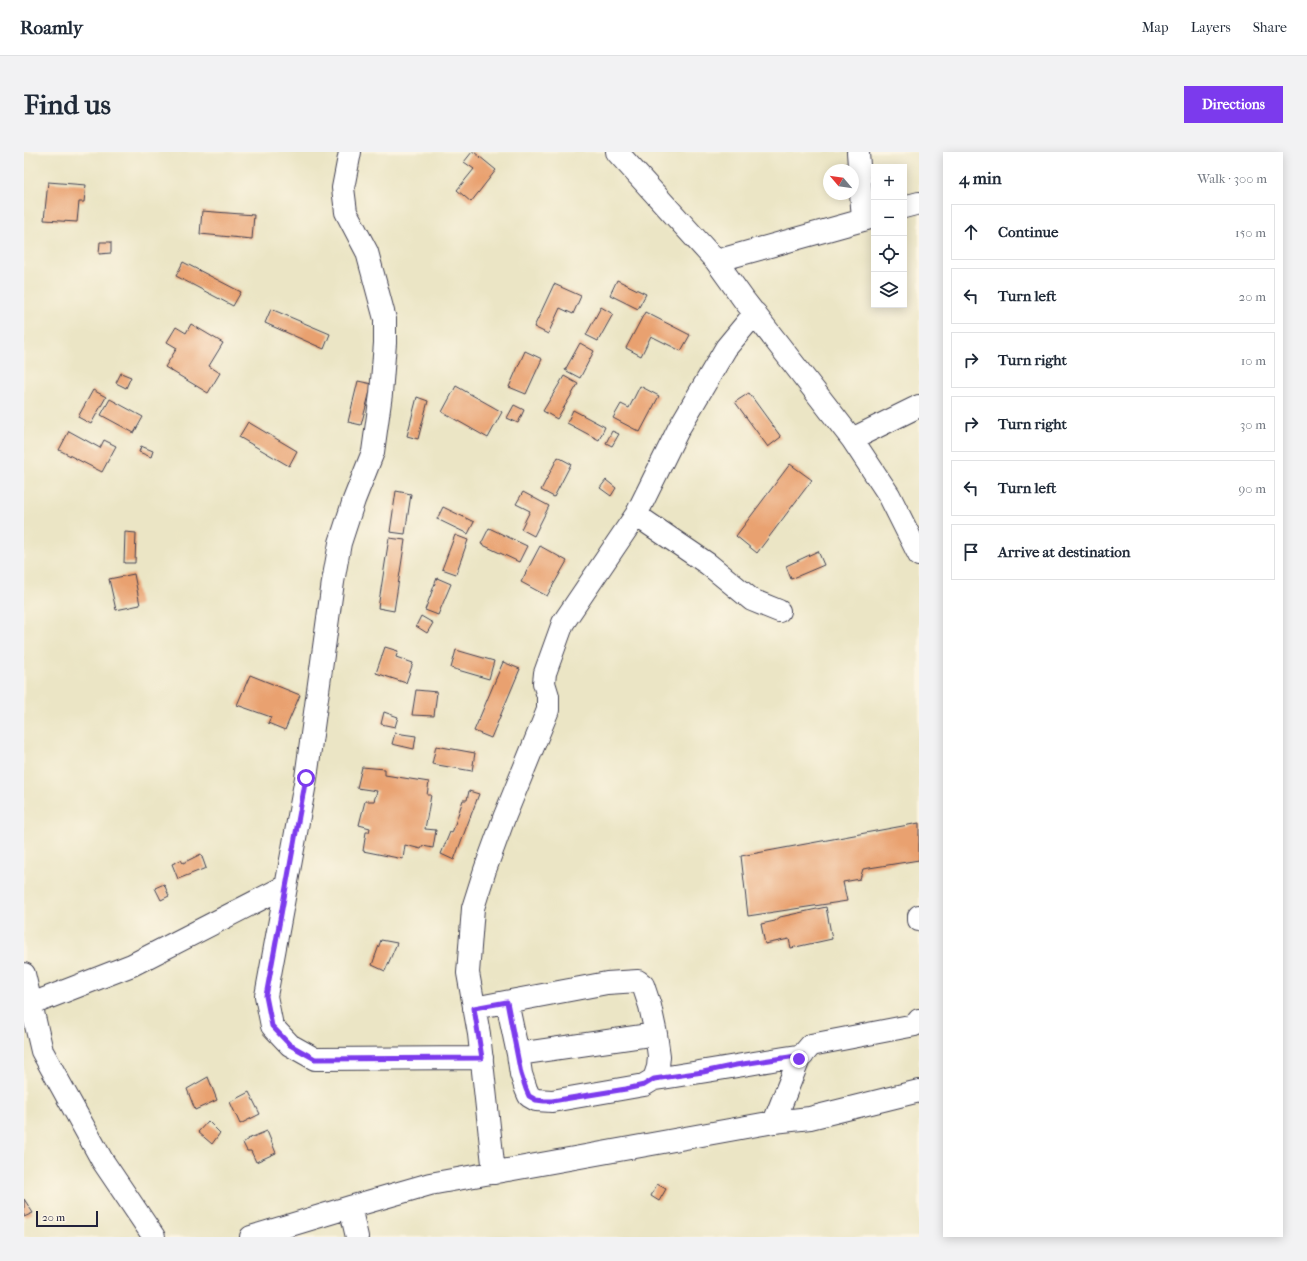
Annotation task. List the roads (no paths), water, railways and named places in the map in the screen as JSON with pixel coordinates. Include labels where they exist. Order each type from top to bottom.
[{"type":"street","points":[[350,152],[343,188],[346,212],[367,252],[385,319],[385,343],[381,394],[373,452],[354,500],[340,543],[333,582],[306,778],[266,996],[272,1026],[290,1045],[315,1059],[482,1058]]},
{"type":"street","points":[[617,152],[716,261],[852,439],[889,496],[919,555]]},
{"type":"street","points":[[716,261],[869,218],[858,152]]},
{"type":"street","points":[[907,207],[919,203]]},
{"type":"street","points":[[494,1173],[482,1058],[468,972],[473,908],[484,870],[548,710],[548,696],[544,683],[545,673],[563,623],[636,515],[679,428],[726,348],[755,314]]},
{"type":"street","points":[[852,439],[919,406]]},
{"type":"street","points":[[636,515],[708,564],[752,600],[779,611]]},
{"type":"street","points":[[27,1006],[132,965],[286,886]]},
{"type":"street","points":[[24,974],[27,1006],[42,1051],[102,1160],[154,1237]]},
{"type":"street","points":[[474,1008],[607,983],[638,981],[643,985],[650,1006],[656,1034],[659,1056],[658,1067],[654,1079]]},
{"type":"street","points":[[507,1002],[521,1074],[529,1096],[536,1100],[558,1100],[638,1087],[654,1079],[803,1055]]},
{"type":"street","points":[[774,1122],[799,1059],[811,1045],[915,1025],[919,1020]]},
{"type":"street","points":[[518,1054],[656,1034]]},
{"type":"street","points":[[251,1237],[430,1184],[774,1122],[810,1118],[919,1091]]},
{"type":"street","points":[[350,1207],[357,1237]]}]
